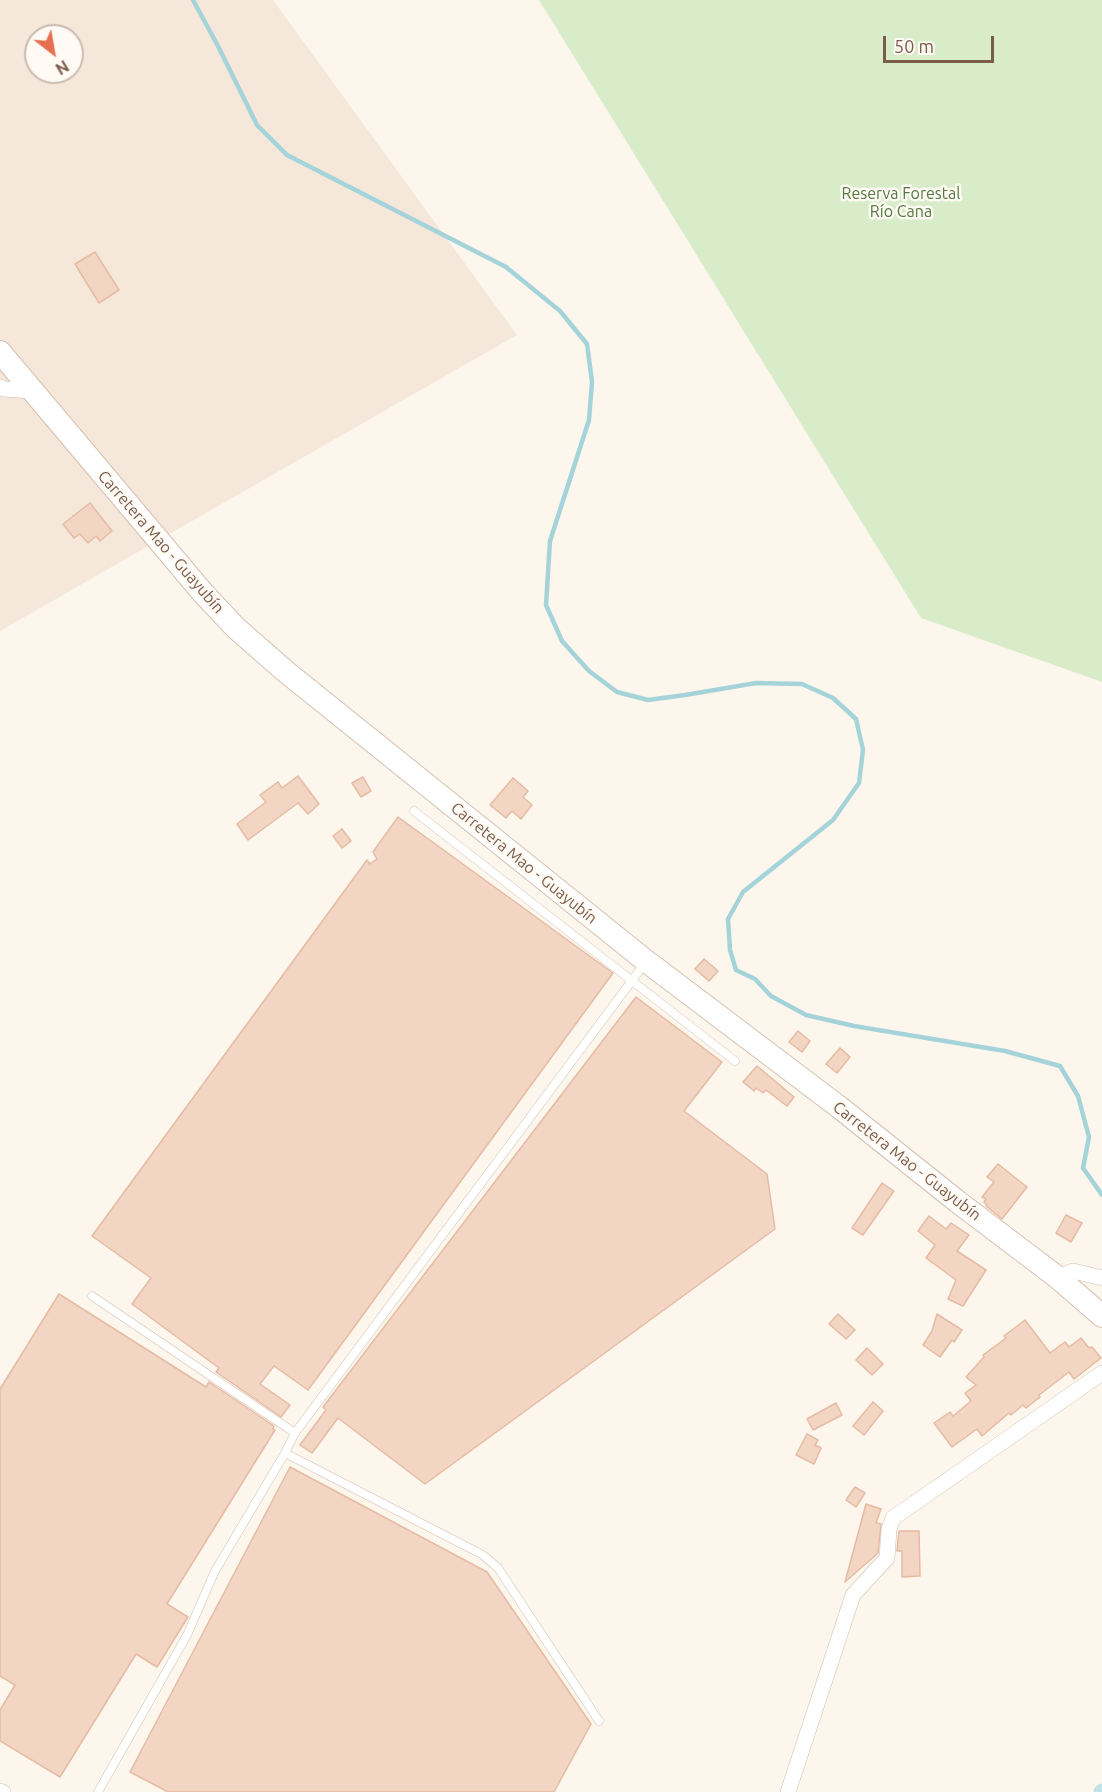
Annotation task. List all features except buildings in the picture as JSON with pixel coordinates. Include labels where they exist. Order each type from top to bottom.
[{"type":"main road","name":"Carretera Mao - Guayubín","points":[[0,352],[203,593],[236,628],[285,671],[646,962],[839,1107],[1057,1277],[1102,1316]]},
{"type":"street","points":[[0,387],[33,391]]},
{"type":"street","points":[[1057,1277],[1073,1271],[1102,1278]]},
{"type":"street","points":[[788,1792],[853,1595],[887,1558],[889,1529],[893,1518],[1102,1373]]},
{"type":"lane","points":[[414,811],[735,1061]]},
{"type":"lane","points":[[98,1792],[188,1635],[215,1571],[295,1433],[631,979],[646,962]]},
{"type":"lane","points":[[92,1296],[295,1433]]},
{"type":"lane","points":[[285,1453],[483,1555],[498,1568],[599,1721]]},
{"type":"shaded area","points":[[0,0],[273,0],[517,335],[0,631]]},
{"type":"green space","name":"Reserva Forestal Río Cana","points":[[539,0],[1102,0],[1102,682],[921,618]]},
{"type":"waterway","points":[[193,0],[257,125],[287,155],[506,267],[560,311],[587,344],[592,382],[589,420],[550,541],[546,605],[562,641],[589,671],[617,692],[648,700],[756,683],[802,684],[833,698],[856,719],[863,750],[859,783],[833,820],[743,892],[728,919],[730,950],[736,970],[755,979],[771,996],[806,1015],[854,1026],[1005,1051],[1060,1066],[1078,1096],[1089,1137],[1083,1168],[1102,1195]]}]
